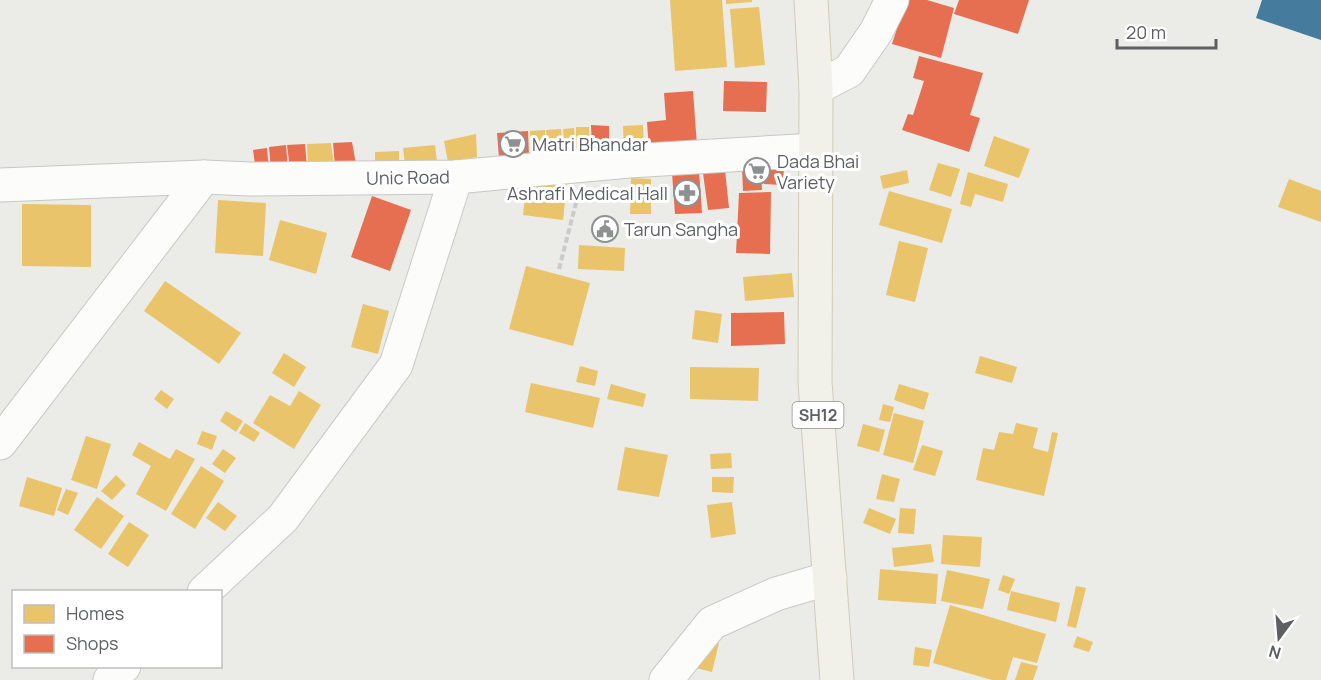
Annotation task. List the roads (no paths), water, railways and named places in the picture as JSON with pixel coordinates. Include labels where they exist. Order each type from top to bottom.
[{"type":"main road","name":"SH12","points":[[811,0],[816,88],[815,382],[837,680]]},
{"type":"street","points":[[816,88],[849,71],[876,32],[891,0]]},
{"type":"street","name":"Unic Road","points":[[0,185],[204,177],[249,179],[456,177],[582,165],[815,150]]},
{"type":"street","points":[[0,443],[204,177]]},
{"type":"street","points":[[205,590],[283,518],[396,365],[456,177]]},
{"type":"street","points":[[666,680],[712,623],[776,594],[830,579]]},
{"type":"street","points":[[110,680],[122,668]]},
{"type":"place","name":"Matri Bhandar","points":[[513,144]]},
{"type":"place","name":"Dada Bhai Variety","points":[[757,171]]},
{"type":"place","name":"Ashrafi Medical Hall","points":[[687,193]]},
{"type":"place","name":"Tarun Sangha","points":[[605,229]]}]
